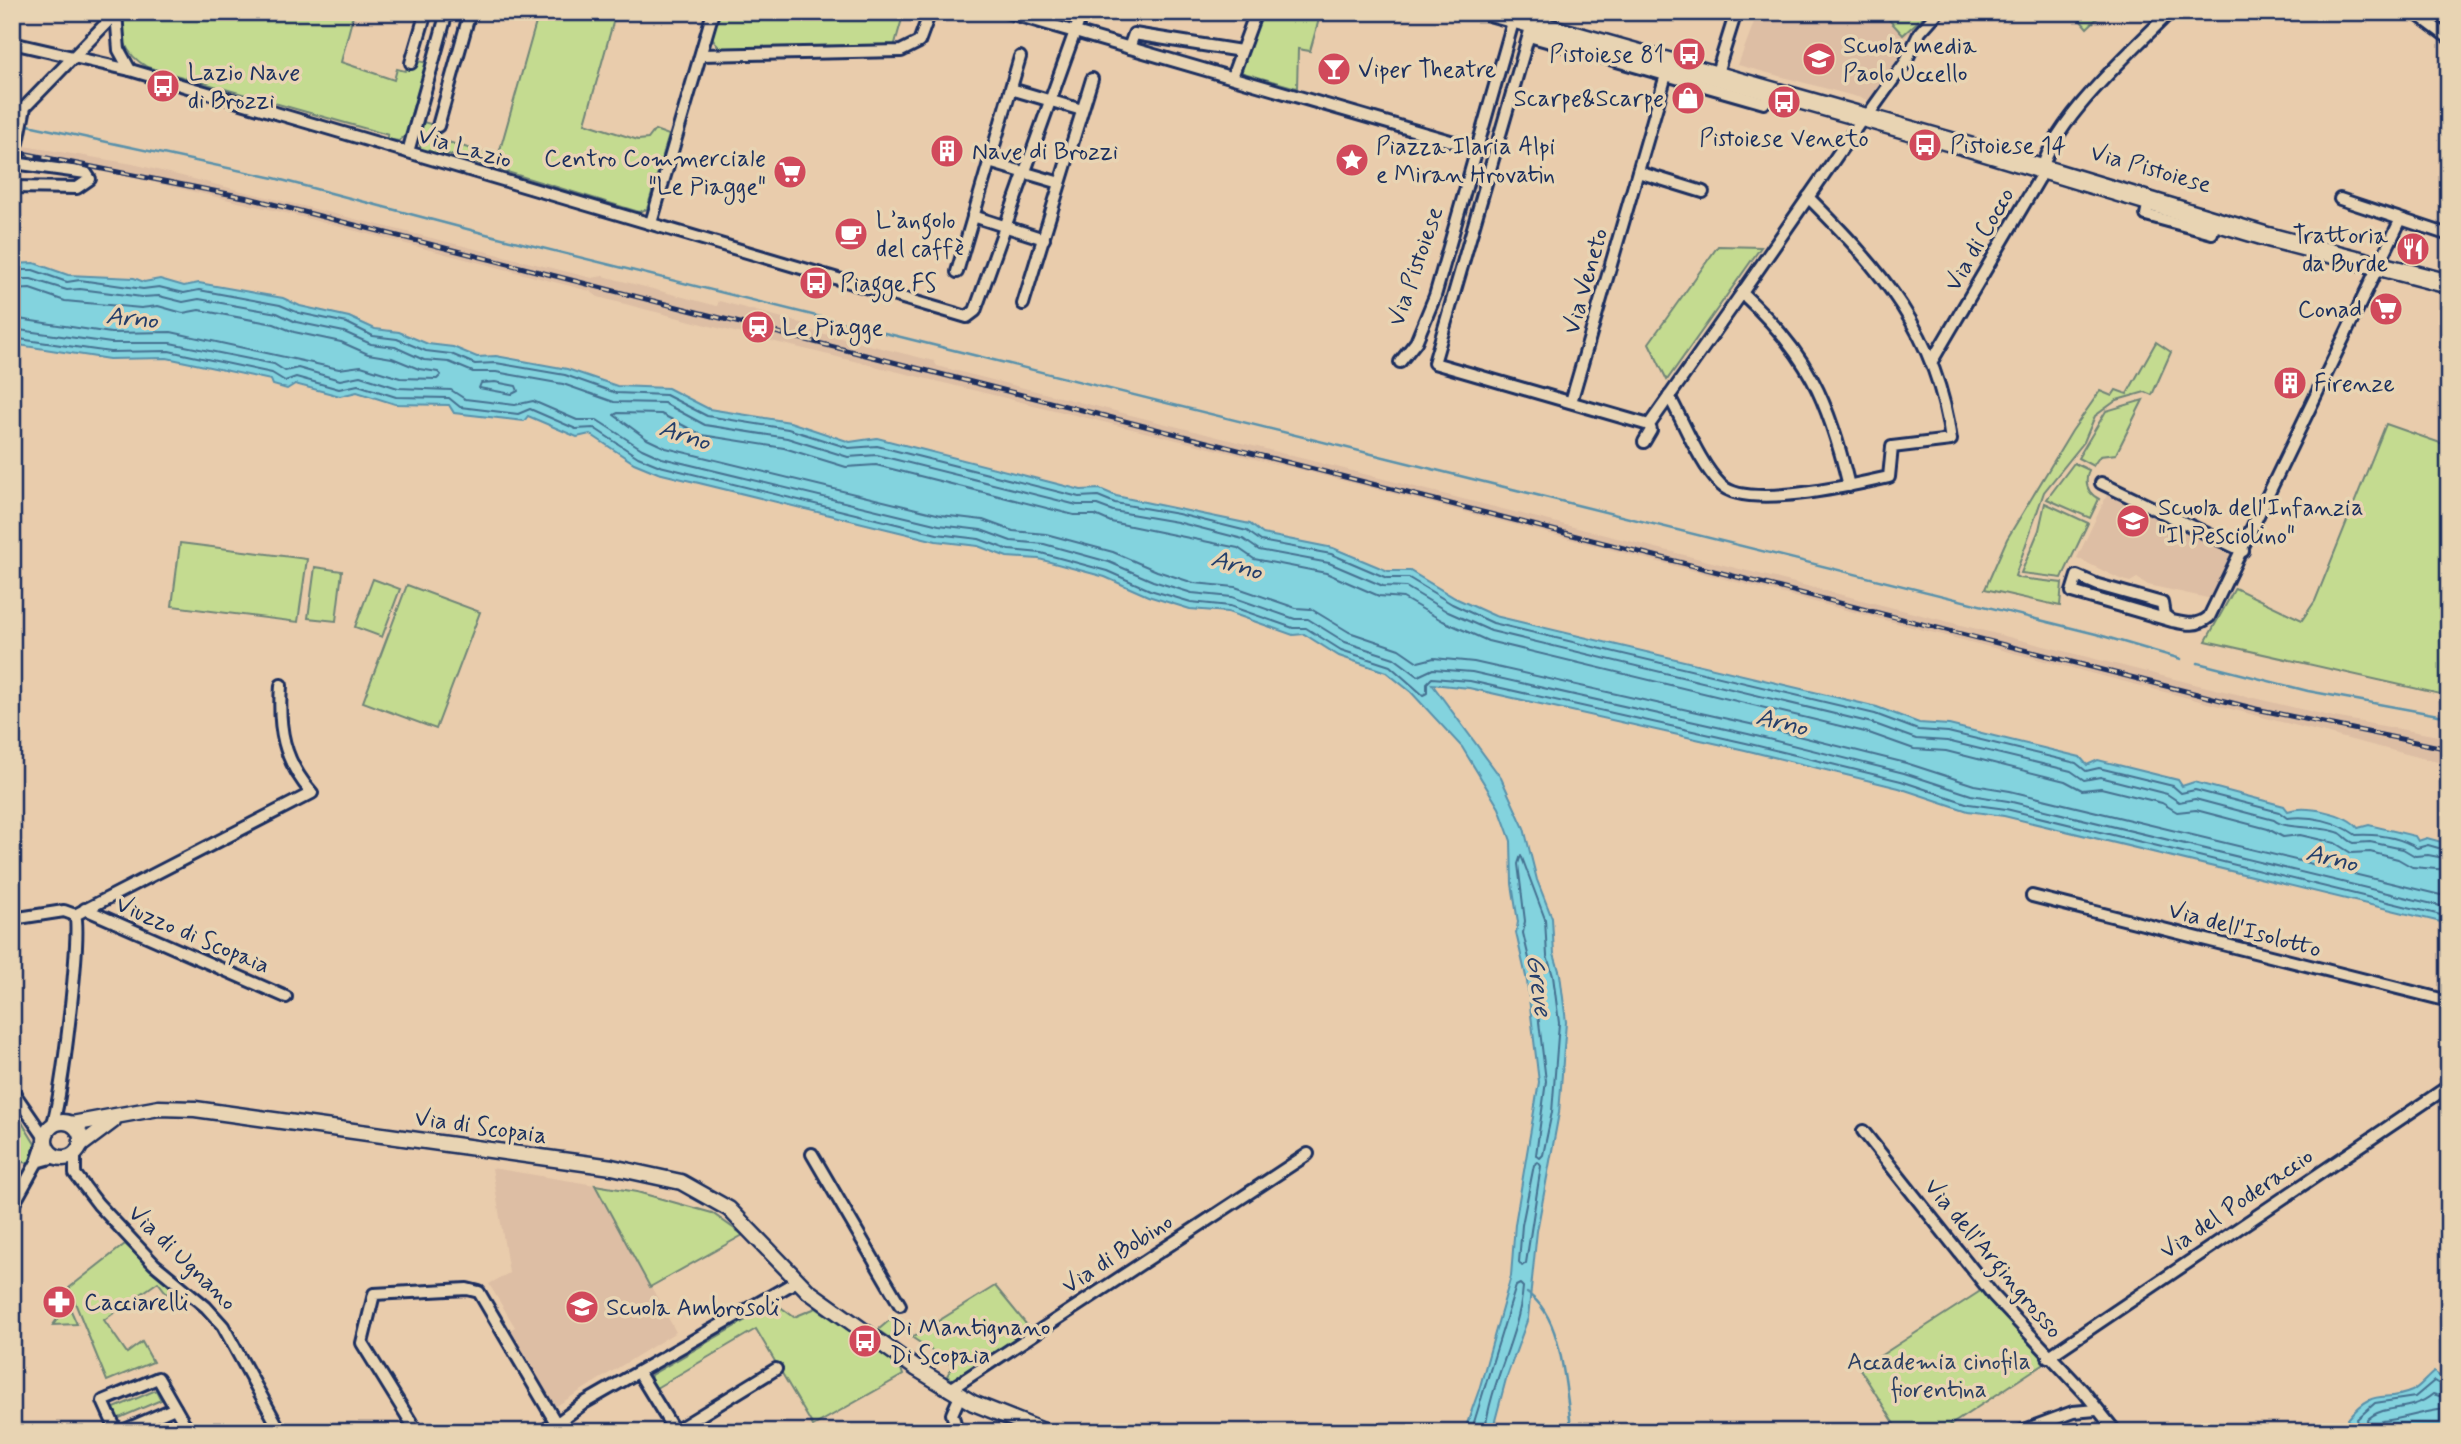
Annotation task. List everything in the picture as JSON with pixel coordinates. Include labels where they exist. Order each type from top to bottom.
[{"type":"main road","name":"Via Pistoiese","points":[[1490,12],[1516,14],[2042,166],[2359,253],[2373,262]]},
{"type":"main road","name":"Via Pistoiese","points":[[1516,14],[1529,36],[1554,37],[1717,71],[1773,92],[1866,115]]},
{"type":"main road","name":"Via Pistoiese","points":[[2042,166],[2149,201],[2357,262],[2373,262],[2449,284]]},
{"type":"street","points":[[411,63],[426,12]]},
{"type":"street","points":[[408,152],[447,12]]},
{"type":"street","points":[[438,126],[470,14],[458,12]]},
{"type":"street","points":[[651,223],[713,12]]},
{"type":"street","points":[[701,55],[901,51],[919,42],[930,12]]},
{"type":"street","points":[[1006,12],[1478,149]]},
{"type":"street","points":[[1005,226],[1082,12]]},
{"type":"street","points":[[1232,77],[1256,12]]},
{"type":"street","points":[[1717,71],[1736,12]]},
{"type":"street","points":[[1649,425],[1905,63],[1920,32],[1938,12]]},
{"type":"street","name":"Via di Cocco","points":[[1932,361],[2042,166],[2088,97],[2170,12]]},
{"type":"street","points":[[2414,12],[2449,38]]},
{"type":"street","points":[[18,143],[23,112],[29,102],[116,13]]},
{"type":"street","points":[[116,13],[119,50],[130,70]]},
{"type":"street","name":"Via Pistoiese","points":[[1400,362],[1416,342],[1427,318],[1516,14]]},
{"type":"street","points":[[1129,48],[1134,34],[1241,51]]},
{"type":"street","points":[[1508,42],[1529,36]]},
{"type":"street","points":[[1529,36],[1434,363],[1649,425]]},
{"type":"street","name":"Via Pistoiese","points":[[1554,37],[1666,75],[1764,103],[1773,92]]},
{"type":"street","name":"Via Lazio","points":[[12,43],[130,70],[967,317],[975,311],[1005,226]]},
{"type":"street","points":[[957,272],[1020,57]]},
{"type":"street","points":[[433,62],[455,68]]},
{"type":"street","name":"Via Veneto","points":[[1571,402],[1666,75]]},
{"type":"street","points":[[1023,304],[1092,79]]},
{"type":"street","points":[[1011,89],[1082,110]]},
{"type":"street","points":[[12,187],[77,188],[90,179],[86,173],[17,159]]},
{"type":"street","points":[[989,162],[1060,183]]},
{"type":"street","points":[[1638,172],[1703,192]]},
{"type":"street","points":[[1669,396],[1717,480],[1730,491],[1758,496],[1849,486],[1889,477],[1892,447],[1951,440],[1943,396],[1932,361],[1892,288],[1808,197]]},
{"type":"street","points":[[2340,200],[2449,235]]},
{"type":"street","points":[[1461,205],[1480,211]]},
{"type":"street","points":[[974,216],[1044,239]]},
{"type":"street","points":[[2172,621],[2164,615],[2162,603],[2098,585],[2077,576],[2072,592],[2172,621],[2192,625],[2209,617],[2243,551],[2373,262],[2399,221]]},
{"type":"street","points":[[1742,293],[1787,338],[1812,376],[1835,430],[1849,486]]},
{"type":"street","points":[[1644,442],[1651,430],[1649,425]]},
{"type":"street","points":[[2101,483],[2243,551]]},
{"type":"street","points":[[12,919],[64,911],[80,912],[312,793],[295,773],[278,721],[281,685]]},
{"type":"street","name":"Via dell'Isolotto","points":[[2032,896],[2449,1001]]},
{"type":"street","points":[[12,1208],[37,1162],[58,1105],[80,912]]},
{"type":"street","name":"Viuzzo di Scopaia","points":[[80,912],[286,997]]},
{"type":"street","name":"Via del Poderaccio","points":[[2048,1357],[2449,1086]]},
{"type":"street","points":[[12,1090],[47,1135],[47,1150],[55,1157]]},
{"type":"street","points":[[47,1135],[71,1124],[58,1105]]},
{"type":"street","name":"Via di Scopaia","points":[[71,1124],[159,1108],[219,1111],[612,1167],[671,1178],[696,1188],[729,1209],[797,1281],[954,1393],[1045,1432]]},
{"type":"street","name":"Via di Scopaia","points":[[78,1150],[120,1116]]},
{"type":"street","name":"Via di Ugnano","points":[[71,1124],[80,1133],[76,1176],[112,1220],[223,1326],[281,1432]]},
{"type":"street","name":"Via dell'Argingrosso","points":[[1863,1131],[1993,1295],[2048,1357],[2084,1392],[2116,1432]]},
{"type":"street","points":[[37,1162],[55,1157],[65,1159],[78,1150]]},
{"type":"street","points":[[812,1154],[900,1305]]},
{"type":"street","name":"Via di Bobino","points":[[954,1393],[1308,1154]]},
{"type":"street","points":[[541,1432],[618,1390],[639,1373],[797,1281]]},
{"type":"street","points":[[416,1432],[362,1343],[374,1294],[467,1289],[479,1293],[558,1422],[567,1432]]},
{"type":"street","points":[[639,1373],[675,1431],[776,1369]]},
{"type":"street","points":[[175,1408],[118,1432],[103,1401],[158,1378],[175,1408],[188,1432]]},
{"type":"street","points":[[954,1393],[952,1414],[958,1432]]},
{"type":"street","points":[[2019,1432],[2073,1412],[2096,1410]]},
{"type":"shaded area","name":"Scuola media Paolo Uccello","points":[[1754,12],[1922,12],[1927,17],[1905,37],[1901,53],[1872,101],[1738,65],[1756,17]]},
{"type":"shaded area","points":[[12,144],[133,164],[592,278],[603,276],[717,306],[719,301],[805,324],[804,329],[934,361],[937,366],[2194,684],[2334,717],[2449,738],[2449,765],[1305,471],[718,328],[598,297],[590,291],[286,213],[130,177],[12,156]]},
{"type":"shaded area","name":"Scuola dell'Infanzia \"Il Pesciolino\"","points":[[2109,491],[2234,550],[2212,599],[2148,585],[2137,578],[2130,582],[2120,579],[2077,558]]},
{"type":"shaded area","name":"Scuola Ambrosoli","points":[[492,1168],[595,1185],[676,1332],[553,1408],[508,1331],[515,1327],[489,1284],[509,1273]]},
{"type":"green space","points":[[126,12],[354,12],[341,62],[394,80],[397,69],[405,71],[415,60],[427,63],[410,118],[437,126],[441,138],[448,142],[498,157],[539,12],[616,12],[585,123],[638,140],[648,139],[655,130],[669,135],[647,209],[639,212],[448,154],[447,158],[420,149],[420,136],[408,133],[399,141],[386,139],[388,135],[147,67],[133,56],[125,44],[123,29]]},
{"type":"green space","points":[[717,12],[904,12],[894,47],[720,49],[711,36]]},
{"type":"green space","points":[[1261,12],[1321,12],[1310,51],[1298,49],[1297,88],[1240,72]]},
{"type":"green space","points":[[1882,12],[1920,12],[1924,16],[1903,35]]},
{"type":"green space","points":[[2073,12],[2104,12],[2087,28]]},
{"type":"green space","points":[[1718,246],[1761,247],[1667,380],[1649,343]]},
{"type":"green space","points":[[2156,342],[2171,352],[2152,395],[2145,392],[2117,400],[2095,416],[2084,442],[2044,492],[2015,576],[2062,583],[2060,606],[1985,589],[2007,539],[2072,431],[2100,391],[2112,396],[2116,390],[2127,394]]},
{"type":"green space","points":[[2143,400],[2116,454],[2100,456],[2093,466],[2078,458],[2106,411]]},
{"type":"green space","points":[[2386,424],[2449,446],[2449,696],[2206,641],[2235,588],[2302,620],[2315,601]]},
{"type":"green space","points":[[2074,463],[2089,470],[2088,487],[2099,499],[2090,518],[2047,499]]},
{"type":"green space","points":[[2045,503],[2088,523],[2062,578],[2021,573],[2039,530]]},
{"type":"green space","points":[[180,543],[307,559],[298,622],[172,606]]},
{"type":"green space","points":[[315,567],[342,571],[336,621],[308,618]]},
{"type":"green space","points":[[373,579],[400,589],[382,637],[355,627]]},
{"type":"green space","points":[[407,585],[480,612],[436,729],[363,702]]},
{"type":"green space","points":[[12,1106],[35,1144],[29,1164],[23,1161],[12,1180]]},
{"type":"green space","points":[[595,1185],[637,1192],[712,1213],[743,1235],[650,1287]]},
{"type":"green space","points":[[125,1244],[178,1294],[171,1299],[158,1282],[104,1320],[127,1353],[142,1342],[153,1362],[107,1381],[69,1288]]},
{"type":"green space","points":[[995,1286],[1031,1330],[956,1382],[947,1376],[953,1365],[904,1332],[891,1339],[878,1330],[891,1319],[914,1336]]},
{"type":"green space","name":"Accademia cinofila fiorentina","points":[[1982,1290],[2046,1362],[1940,1432],[1900,1432],[1860,1369]]},
{"type":"green space","points":[[775,1303],[794,1317],[816,1308],[900,1366],[903,1375],[813,1426],[756,1329],[656,1388],[650,1380],[651,1375]]},
{"type":"green space","points":[[68,1304],[77,1324],[53,1325]]},
{"type":"green space","points":[[156,1390],[161,1400],[117,1419],[112,1409]]},
{"type":"water","points":[[34,263],[68,275],[134,278],[144,282],[160,279],[184,286],[199,283],[283,298],[300,306],[349,317],[375,329],[399,332],[428,344],[453,347],[477,357],[496,356],[567,369],[617,386],[668,388],[709,409],[790,422],[850,442],[877,438],[1081,490],[1100,489],[1116,496],[1250,524],[1263,534],[1333,548],[1388,571],[1410,571],[1455,598],[1495,616],[1877,707],[1919,723],[1949,725],[2080,757],[2087,765],[2098,760],[2178,780],[2182,786],[2194,782],[2284,806],[2288,811],[2305,809],[2335,814],[2358,828],[2369,825],[2415,836],[2418,841],[2427,838],[2449,844],[2449,924],[2004,816],[1968,811],[1899,788],[1745,750],[1469,688],[1432,684],[1501,778],[1524,828],[1537,880],[1552,918],[1554,954],[1560,974],[1566,1022],[1559,1113],[1537,1231],[1528,1318],[1506,1379],[1492,1432],[1464,1432],[1479,1390],[1511,1276],[1515,1224],[1539,1082],[1527,981],[1516,933],[1518,922],[1512,884],[1511,841],[1499,808],[1462,747],[1411,692],[1386,672],[1339,656],[1304,634],[1293,635],[1228,612],[1190,609],[1148,596],[1105,577],[1039,559],[1007,557],[978,546],[936,541],[658,473],[634,463],[590,434],[577,437],[528,416],[524,421],[454,413],[449,405],[395,404],[357,392],[340,396],[295,384],[287,389],[273,385],[271,380],[167,358],[109,359],[12,344],[12,264]]},
{"type":"water","points":[[2434,1372],[2441,1377],[2448,1391],[2449,1432],[2354,1432],[2348,1419],[2366,1402],[2412,1391]]},
{"type":"waterway","points":[[28,125],[274,178],[486,234],[2096,634],[2181,659]]},
{"type":"waterway","points":[[2198,663],[2308,691],[2449,717]]},
{"type":"waterway","points":[[1527,1293],[1539,1304],[1556,1336],[1572,1432]]},
{"type":"railway","points":[[12,151],[249,198],[2256,709],[2449,749]]},
{"type":"place","name":"Pistoiese 81","points":[[1689,54]]},
{"type":"place","name":"Scuola media Paolo Uccello","points":[[1819,59]]},
{"type":"place","name":"Viper Theatre","points":[[1334,69]]},
{"type":"place","name":"Lazio Nave di Brozzi","points":[[163,86]]},
{"type":"place","name":"Scarpe&Scarpe","points":[[1688,98]]},
{"type":"place","name":"Pistoiese Veneto","points":[[1784,102]]},
{"type":"place","name":"Pistoiese 14","points":[[1925,145]]},
{"type":"place","name":"Nave di Brozzi","points":[[947,151]]},
{"type":"place","name":"Piazza Ilaria Alpi e Miran Hrovatin","points":[[1352,160]]},
{"type":"place","name":"Centro Commerciale \"Le Piagge\"","points":[[790,172]]},
{"type":"place","name":"L’angolo del caffè","points":[[851,234]]},
{"type":"place","name":"Trattoria da Burde","points":[[2413,249]]},
{"type":"place","name":"Piagge FS","points":[[816,283]]},
{"type":"place","name":"Conad","points":[[2386,309]]},
{"type":"place","name":"Le Piagge","points":[[758,327]]},
{"type":"place","name":"Firenze","points":[[2290,383]]},
{"type":"place","name":"Scuola dell'Infanzia \"Il Pesciolino\"","points":[[2133,521]]},
{"type":"place","name":"Cacciarelli","points":[[59,1302]]},
{"type":"place","name":"Scuola Ambrosoli","points":[[582,1307]]},
{"type":"place","name":"Di Mantignano Di Scopaia","points":[[865,1341]]},
{"type":"water label","name":"Arno","points":[[132,317]]},
{"type":"water label","name":"Arno","points":[[685,434]]},
{"type":"water label","name":"Arno","points":[[1237,564]]},
{"type":"water label","name":"Arno","points":[[1782,721]]},
{"type":"water label","name":"Arno","points":[[2332,857]]},
{"type":"water label","name":"Greve","points":[[1540,985]]}]
